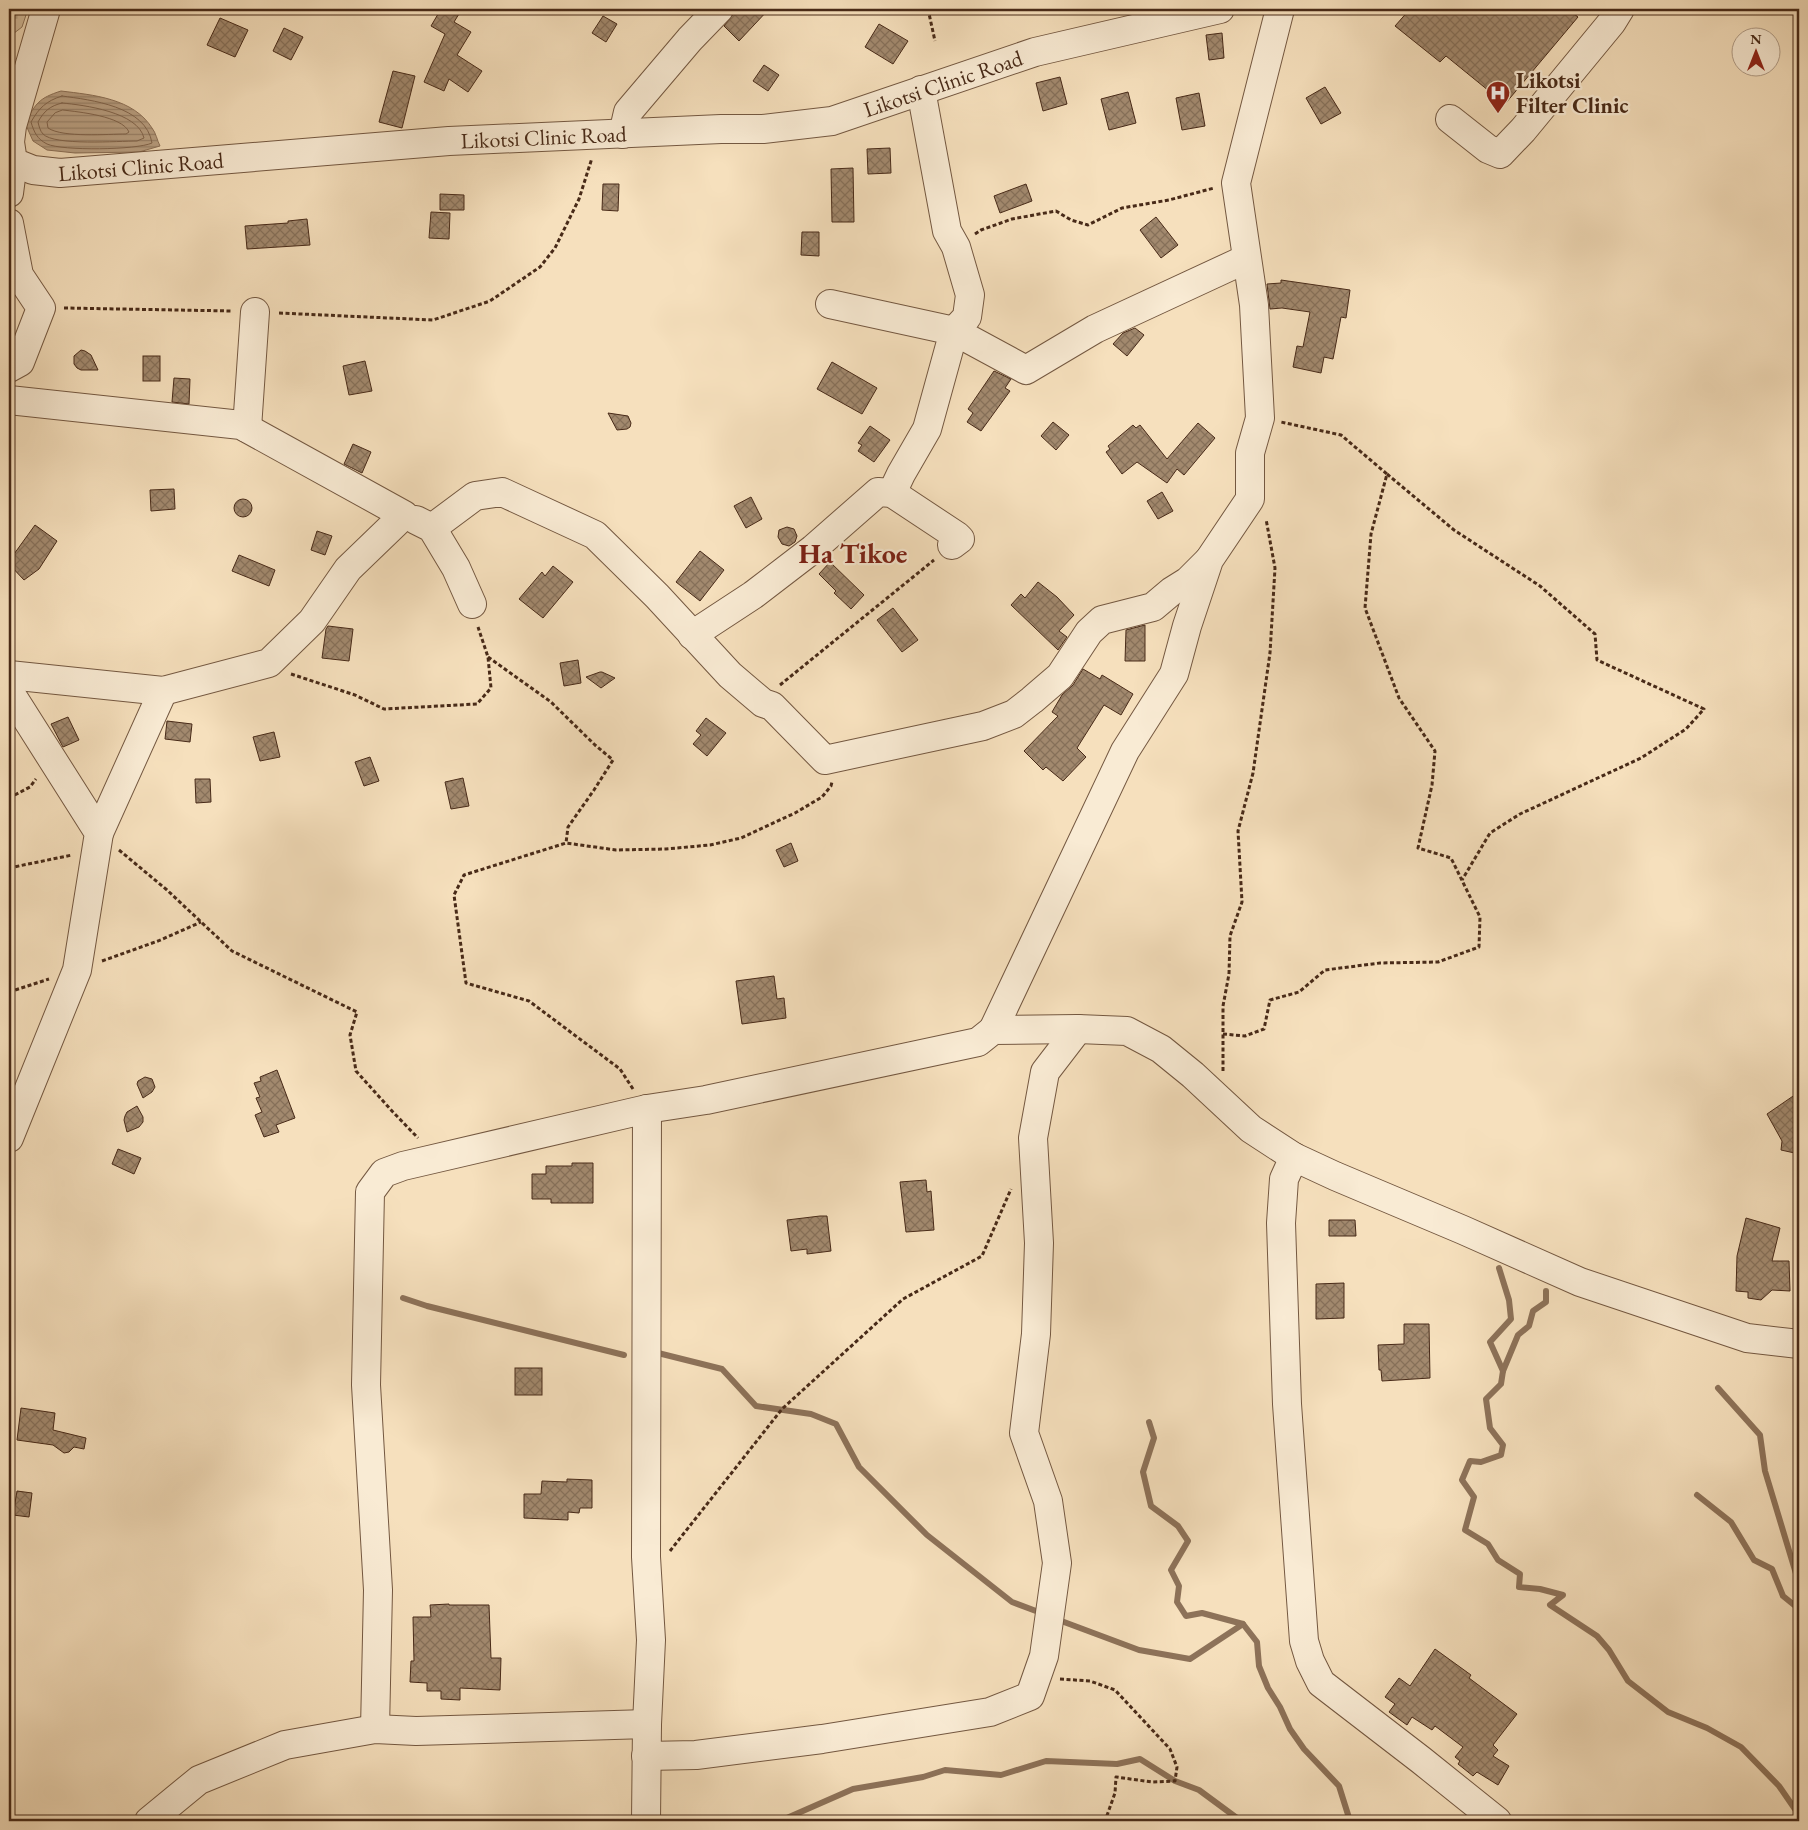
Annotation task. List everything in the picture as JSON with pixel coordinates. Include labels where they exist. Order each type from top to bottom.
[{"type":"street","points":[[9,194],[13,162],[10,142],[12,126],[46,9]]},
{"type":"street","points":[[622,134],[628,112],[690,39],[719,9]]},
{"type":"street","name":"Likotsi Clinic Road","points":[[13,162],[33,170],[60,173],[449,141],[721,129],[763,129],[832,121],[1035,52],[1220,9]]},
{"type":"street","points":[[432,528],[475,496],[502,492],[595,535],[656,596],[730,675],[763,703],[772,706],[825,760],[983,726],[1014,714],[1060,676],[1089,632],[1102,620],[1153,607],[1172,591],[1188,581],[1209,560],[1250,498],[1250,453],[1260,418],[1254,305],[1236,183],[1280,9]]},
{"type":"street","points":[[1450,119],[1488,149],[1500,154],[1523,130],[1612,22],[1620,9]]},
{"type":"street","points":[[692,635],[753,595],[885,492],[901,474],[927,429],[954,332],[967,317],[970,295],[956,248],[947,231],[922,90]]},
{"type":"street","points":[[9,223],[19,276],[41,308],[20,362],[9,368]]},
{"type":"street","points":[[830,304],[954,332],[1026,370],[1095,330],[1246,259]]},
{"type":"street","points":[[247,428],[254,312]]},
{"type":"street","points":[[9,400],[242,425],[404,515],[432,528],[456,568],[472,604]]},
{"type":"street","points":[[885,492],[957,536],[960,539],[952,545]]},
{"type":"street","points":[[9,674],[164,691],[269,663],[312,621],[348,569],[404,515]]},
{"type":"street","points":[[375,1729],[378,1590],[366,1385],[370,1192],[384,1173],[438,1158],[647,1109],[706,1100],[978,1042],[993,1030],[1125,751],[1174,674],[1187,626],[1209,560]]},
{"type":"street","points":[[9,691],[99,833]]},
{"type":"street","points":[[9,1138],[77,970],[99,833],[164,691]]},
{"type":"street","points":[[993,1030],[1078,1029],[1127,1031],[1161,1049],[1223,1102],[1251,1129],[1294,1157],[1580,1282],[1747,1338],[1799,1344]]},
{"type":"street","points":[[646,1756],[696,1755],[762,1747],[990,1712],[1030,1696],[1044,1656],[1057,1563],[1048,1501],[1024,1434],[1036,1334],[1039,1252],[1033,1138],[1045,1072],[1078,1029]]},
{"type":"street","points":[[646,1821],[646,1756],[651,1640],[646,1557],[647,1109]]},
{"type":"street","points":[[1294,1157],[1284,1179],[1281,1222],[1287,1404],[1306,1648],[1310,1661],[1321,1682],[1497,1821]]},
{"type":"street","points":[[148,1821],[199,1780],[285,1745],[375,1729],[416,1731],[647,1724]]},
{"type":"path","points":[[928,9],[935,41]]},
{"type":"path","points":[[41,308],[254,312],[433,320],[490,301],[540,267],[555,248],[578,198],[594,151],[594,135]]},
{"type":"path","points":[[956,248],[981,230],[1012,219],[1056,211],[1071,220],[1088,224],[1122,208],[1170,200],[1236,183]]},
{"type":"path","points":[[1260,418],[1341,435],[1454,530],[1540,586],[1596,634],[1597,660],[1704,709],[1686,729],[1641,758],[1520,814],[1490,833],[1462,880]]},
{"type":"path","points":[[1223,1034],[1245,1036],[1264,1029],[1270,1000],[1299,992],[1325,970],[1380,963],[1438,962],[1479,947],[1480,917],[1451,858],[1418,848],[1432,785],[1435,751],[1399,698],[1365,608],[1371,534],[1387,474]]},
{"type":"path","points":[[1223,1102],[1223,1006],[1229,974],[1230,936],[1242,902],[1238,831],[1252,773],[1270,653],[1275,568],[1266,519]]},
{"type":"path","points":[[763,703],[770,694],[952,545]]},
{"type":"path","points":[[269,663],[277,670],[355,695],[384,709],[477,704],[491,688],[488,656],[472,604]]},
{"type":"path","points":[[488,656],[551,702],[613,760],[568,827],[566,844]]},
{"type":"path","points":[[9,798],[30,787],[52,758]]},
{"type":"path","points":[[647,1109],[620,1069],[528,1001],[466,983],[454,896],[464,875],[566,844],[616,850],[666,849],[710,845],[741,838],[795,814],[822,797],[832,782],[832,775],[825,760]]},
{"type":"path","points":[[9,868],[64,858],[88,850],[99,833],[167,890],[232,952],[357,1012],[350,1035],[356,1071],[392,1112],[438,1158]]},
{"type":"path","points":[[9,992],[158,941],[201,922]]},
{"type":"path","points":[[647,1580],[782,1410],[903,1299],[982,1256],[1014,1184]]},
{"type":"path","points":[[1039,1671],[1060,1679],[1090,1681],[1115,1690],[1170,1749],[1177,1767],[1175,1781],[1152,1782],[1116,1777],[1115,1793],[1105,1821]]},
{"type":"green space","points":[[9,9],[28,9],[22,27],[9,37]]},
{"type":"water","points":[[61,91],[111,100],[134,110],[144,118],[155,132],[160,146],[139,152],[75,153],[47,150],[33,141],[25,123],[39,102]]},
{"type":"building","points":[[441,9],[462,9],[454,22],[471,32],[457,55],[482,71],[468,92],[449,79],[444,91],[424,82],[445,34],[431,26]]},
{"type":"building","points":[[737,9],[769,9],[739,41],[724,26]]},
{"type":"building","points":[[1410,9],[1568,9],[1578,17],[1505,104],[1446,56],[1440,62],[1395,26]]},
{"type":"building","points":[[603,16],[617,24],[606,42],[592,33]]},
{"type":"building","points":[[220,18],[248,30],[235,57],[207,45]]},
{"type":"building","points":[[879,24],[908,41],[893,64],[865,47]]},
{"type":"building","points":[[284,28],[303,37],[291,60],[273,51]]},
{"type":"building","points":[[1222,33],[1224,58],[1209,60],[1206,35]]},
{"type":"building","points":[[764,65],[779,75],[768,91],[753,81]]},
{"type":"building","points":[[393,71],[415,76],[402,128],[379,122]]},
{"type":"building","points":[[1060,77],[1067,104],[1043,111],[1036,83]]},
{"type":"building","points":[[1325,87],[1341,113],[1321,124],[1306,98]]},
{"type":"building","points":[[1128,92],[1136,123],[1109,130],[1101,99]]},
{"type":"building","points":[[1199,93],[1205,126],[1182,130],[1176,98]]},
{"type":"building","points":[[890,148],[891,173],[868,174],[867,149]]},
{"type":"building","points":[[853,168],[854,222],[832,222],[831,169]]},
{"type":"building","points":[[603,184],[619,184],[618,211],[602,210]]},
{"type":"building","points":[[1026,184],[1032,201],[1000,213],[994,196]]},
{"type":"building","points":[[440,194],[464,195],[464,210],[440,210]]},
{"type":"building","points":[[431,212],[450,213],[449,239],[429,238]]},
{"type":"building","points":[[1156,217],[1178,245],[1161,258],[1140,230]]},
{"type":"building","points":[[307,219],[310,245],[247,249],[245,226],[288,223],[288,221]]},
{"type":"building","points":[[802,232],[819,232],[819,256],[801,255]]},
{"type":"building","points":[[1281,280],[1350,290],[1346,318],[1341,317],[1333,359],[1324,357],[1321,373],[1293,367],[1297,346],[1303,347],[1310,312],[1282,308],[1270,309],[1267,284],[1281,283]]},
{"type":"building","points":[[1135,328],[1144,335],[1127,356],[1113,344],[1123,333]]},
{"type":"building","points":[[81,350],[91,355],[98,370],[81,370],[77,368],[74,364],[74,356]]},
{"type":"building","points":[[143,356],[160,356],[160,381],[143,381]]},
{"type":"building","points":[[365,361],[372,391],[349,395],[343,366]]},
{"type":"building","points":[[832,362],[877,388],[862,414],[817,389]]},
{"type":"building","points":[[994,371],[1011,379],[1005,388],[1010,391],[981,431],[967,422],[973,413],[968,409]]},
{"type":"building","points":[[174,378],[190,379],[189,404],[172,402]]},
{"type":"building","points":[[608,413],[628,416],[631,423],[630,427],[617,430]]},
{"type":"building","points":[[1053,422],[1069,435],[1056,450],[1041,436]]},
{"type":"building","points":[[1198,423],[1215,438],[1184,475],[1177,469],[1167,483],[1137,462],[1122,474],[1106,452],[1110,449],[1108,446],[1133,425],[1136,428],[1140,425],[1167,459]]},
{"type":"building","points":[[870,426],[890,440],[874,462],[858,451],[862,445],[858,443]]},
{"type":"building","points":[[353,444],[371,452],[362,473],[344,464]]},
{"type":"building","points":[[174,489],[175,509],[151,511],[150,490]]},
{"type":"building","points":[[1162,492],[1173,511],[1158,519],[1147,501]]},
{"type":"building","points":[[751,497],[762,519],[746,528],[734,506]]},
{"type":"building","points":[[239,499],[247,499],[252,504],[250,515],[239,517],[234,512],[234,504]]},
{"type":"building","points":[[35,525],[57,541],[39,569],[24,580],[9,564],[9,561]]},
{"type":"building","points":[[787,527],[794,529],[797,536],[795,542],[789,546],[782,544],[778,537],[779,530]]},
{"type":"building","points":[[317,531],[332,536],[325,555],[311,550]]},
{"type":"building","points":[[700,551],[724,570],[700,601],[676,582]]},
{"type":"building","points":[[239,555],[275,570],[269,586],[232,571]]},
{"type":"building","points":[[830,562],[864,595],[851,609],[834,593],[836,591],[819,574]]},
{"type":"building","points":[[553,566],[573,582],[543,618],[519,599],[542,572],[545,576]]},
{"type":"building","points":[[1038,582],[1057,597],[1074,615],[1059,631],[1067,637],[1058,650],[1011,605],[1021,594],[1025,598]]},
{"type":"building","points":[[893,608],[918,640],[902,652],[877,620]]},
{"type":"building","points":[[1145,625],[1145,661],[1125,661],[1126,630]]},
{"type":"building","points":[[328,626],[353,629],[349,661],[322,658]]},
{"type":"building","points":[[578,660],[581,683],[564,686],[560,663]]},
{"type":"building","points":[[1083,669],[1100,679],[1102,675],[1133,694],[1121,715],[1104,705],[1077,748],[1086,757],[1063,781],[1046,767],[1043,770],[1024,751],[1058,716],[1052,712],[1062,695],[1073,685]]},
{"type":"building","points":[[600,672],[615,678],[601,688],[586,677]]},
{"type":"building","points":[[68,717],[79,740],[63,747],[51,724]]},
{"type":"building","points":[[706,718],[726,733],[707,756],[693,744],[701,735],[696,731]]},
{"type":"building","points":[[167,721],[192,724],[190,742],[165,739]]},
{"type":"building","points":[[274,732],[280,757],[260,761],[253,737]]},
{"type":"building","points":[[370,757],[379,781],[364,786],[355,762]]},
{"type":"building","points":[[463,778],[469,806],[451,809],[445,782]]},
{"type":"building","points":[[195,779],[210,779],[211,802],[196,803]]},
{"type":"building","points":[[791,843],[798,861],[784,867],[776,850]]},
{"type":"building","points":[[774,976],[777,999],[784,998],[786,1018],[742,1024],[736,981]]},
{"type":"building","points":[[277,1070],[295,1118],[276,1125],[279,1132],[264,1137],[255,1115],[262,1112],[256,1098],[260,1097],[254,1083],[261,1081],[260,1077]]},
{"type":"building","points":[[145,1077],[152,1079],[155,1087],[152,1092],[143,1098],[137,1084],[138,1081]]},
{"type":"building","points":[[1799,1092],[1799,1154],[1781,1150],[1782,1141],[1767,1114]]},
{"type":"building","points":[[137,1106],[143,1117],[143,1122],[139,1127],[127,1132],[125,1116],[127,1112]]},
{"type":"building","points":[[118,1149],[141,1158],[134,1174],[112,1164]]},
{"type":"building","points":[[572,1163],[593,1163],[593,1203],[551,1203],[551,1199],[532,1199],[532,1174],[546,1174],[546,1166],[572,1166]]},
{"type":"building","points":[[926,1180],[927,1192],[931,1191],[934,1230],[906,1232],[900,1182]]},
{"type":"building","points":[[827,1216],[831,1251],[807,1254],[807,1249],[791,1251],[787,1220]]},
{"type":"building","points":[[1746,1218],[1780,1228],[1772,1261],[1789,1261],[1790,1291],[1772,1290],[1761,1300],[1748,1298],[1748,1292],[1736,1291],[1737,1256]]},
{"type":"building","points":[[1329,1220],[1355,1220],[1356,1236],[1329,1236]]},
{"type":"building","points":[[1344,1283],[1344,1318],[1316,1319],[1316,1284]]},
{"type":"building","points":[[1404,1324],[1429,1324],[1430,1378],[1382,1381],[1381,1370],[1379,1370],[1378,1345],[1404,1344]]},
{"type":"building","points":[[515,1368],[542,1368],[542,1395],[515,1395]]},
{"type":"building","points":[[21,1408],[55,1413],[53,1430],[86,1438],[84,1449],[74,1447],[69,1452],[64,1453],[53,1445],[17,1440]]},
{"type":"building","points":[[567,1479],[592,1480],[592,1508],[580,1508],[579,1513],[568,1512],[568,1520],[524,1518],[524,1494],[541,1494],[542,1481],[567,1482]]},
{"type":"building","points":[[17,1491],[32,1493],[29,1517],[13,1515]]},
{"type":"building","points":[[430,1605],[489,1605],[491,1658],[501,1658],[500,1690],[460,1688],[460,1700],[441,1699],[441,1691],[427,1691],[427,1683],[410,1682],[411,1661],[414,1661],[413,1617],[431,1617]]},
{"type":"building","points":[[1435,1649],[1471,1675],[1469,1678],[1517,1714],[1493,1745],[1498,1750],[1493,1756],[1509,1766],[1498,1785],[1477,1772],[1473,1776],[1458,1764],[1460,1761],[1455,1757],[1463,1747],[1435,1726],[1432,1730],[1412,1717],[1407,1725],[1389,1712],[1395,1704],[1385,1697],[1399,1678],[1410,1686]]},
{"type":"waterway","points":[[1499,1268],[1509,1300],[1511,1319],[1490,1342],[1503,1371],[1501,1384],[1486,1399],[1490,1428],[1503,1445],[1501,1455],[1481,1462],[1470,1461],[1462,1480],[1474,1497],[1465,1530],[1488,1544],[1498,1560],[1520,1574],[1519,1587],[1540,1589],[1563,1595],[1550,1605],[1597,1636],[1609,1650],[1628,1681],[1668,1712],[1707,1728],[1741,1747],[1779,1786],[1799,1815]]},
{"type":"waterway","points":[[1503,1371],[1518,1335],[1529,1326],[1533,1311],[1546,1302],[1546,1291]]},
{"type":"waterway","points":[[403,1298],[427,1306],[624,1355]]},
{"type":"waterway","points":[[658,1353],[722,1369],[756,1406],[811,1414],[836,1424],[859,1467],[927,1535],[1012,1602],[1044,1614]]},
{"type":"waterway","points":[[1718,1388],[1760,1435],[1765,1471],[1797,1577],[1799,1577]]},
{"type":"waterway","points":[[1149,1422],[1154,1438],[1143,1472],[1151,1506],[1178,1526],[1188,1541],[1171,1570],[1179,1586],[1177,1602],[1186,1616],[1202,1613],[1243,1624],[1257,1642],[1259,1666],[1268,1688],[1280,1707],[1290,1729],[1304,1749],[1339,1786],[1350,1821]]},
{"type":"waterway","points":[[1697,1495],[1731,1522],[1754,1560],[1772,1569],[1783,1596],[1799,1609]]},
{"type":"waterway","points":[[1056,1619],[1139,1650],[1190,1659],[1243,1624]]},
{"type":"waterway","points":[[780,1821],[853,1789],[923,1777],[945,1770],[1001,1775],[1046,1761],[1117,1764],[1140,1759],[1175,1781],[1199,1790],[1241,1821]]},
{"type":"place","name":"Likotsi Filter Clinic","points":[[1498,114]]},
{"type":"district","name":"Ha Tikoe","points":[[853,553]]}]
